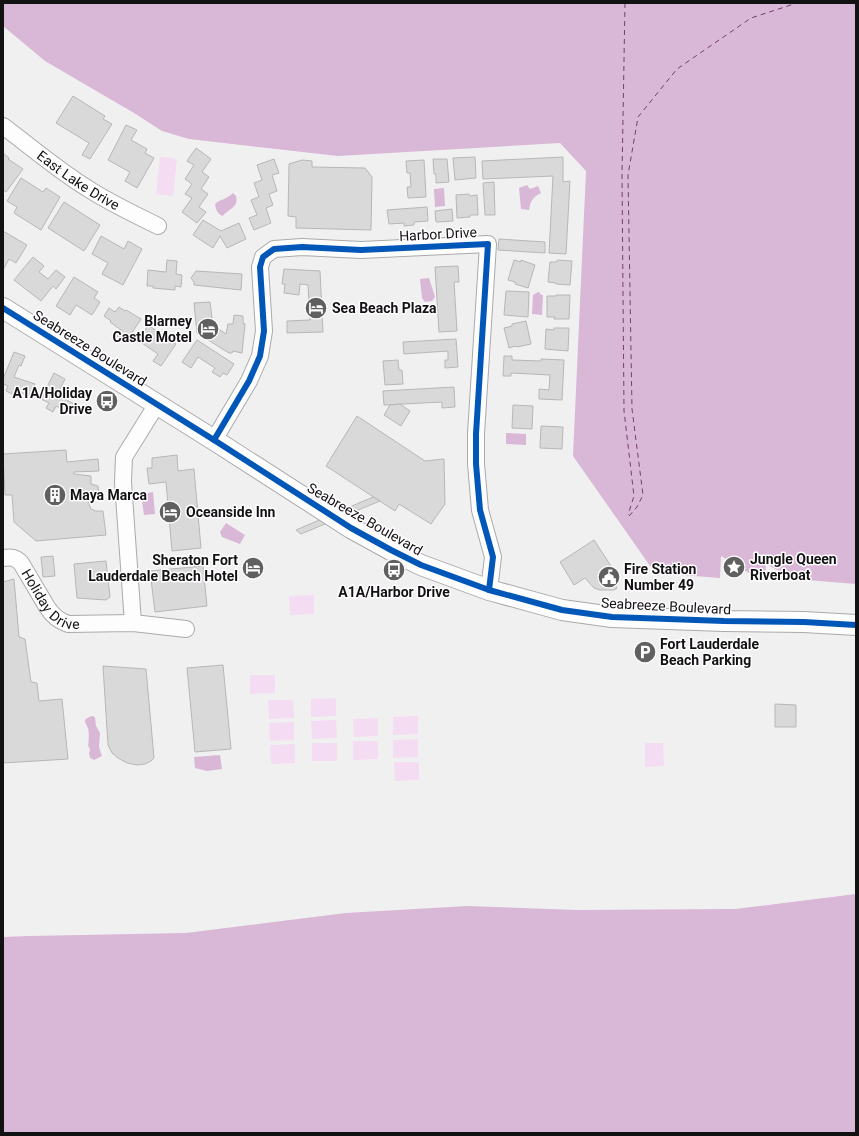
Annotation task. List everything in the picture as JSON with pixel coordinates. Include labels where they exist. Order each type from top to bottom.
[{"type":"main road","name":"Seabreeze Boulevard","points":[[3,308],[214,440],[338,520],[421,565],[490,590],[562,610],[612,617],[804,622],[856,625]]},
{"type":"street","name":"East Lake Drive","points":[[3,126],[87,188],[125,210],[158,226]]},
{"type":"street","name":"Harbor Drive","points":[[214,440],[249,381],[260,356],[264,331],[260,266],[263,257],[274,249],[302,247],[361,250],[488,244],[476,434],[476,464],[480,510],[493,557],[490,590]]},
{"type":"street","points":[[133,623],[123,482],[124,457],[157,404]]},
{"type":"street","name":"Holiday Drive","points":[[3,558],[16,558],[21,563],[51,613],[68,624],[133,623],[186,629]]},
{"type":"shaded area","points":[[3,3],[856,3],[856,584],[794,579],[766,564],[765,579],[759,579],[721,556],[720,578],[655,573],[573,456],[586,171],[560,143],[338,156],[189,139],[162,131],[45,61],[3,26]]},
{"type":"shaded area","points":[[160,157],[177,159],[173,196],[156,194]]},
{"type":"shaded area","points":[[527,185],[530,189],[538,186],[541,193],[532,200],[529,210],[521,209],[519,188]]},
{"type":"shaded area","points":[[444,188],[445,206],[435,207],[434,189]]},
{"type":"shaded area","points":[[233,193],[237,200],[233,208],[223,216],[219,214],[215,204]]},
{"type":"shaded area","points":[[429,278],[435,297],[432,301],[425,302],[422,298],[420,279]]},
{"type":"shaded area","points":[[538,292],[543,295],[542,315],[532,314],[533,295]]},
{"type":"shaded area","points":[[506,433],[526,434],[526,445],[506,444]]},
{"type":"shaded area","points":[[153,492],[155,514],[144,515],[141,494]]},
{"type":"shaded area","points":[[226,523],[245,535],[240,544],[222,537],[220,532]]},
{"type":"shaded area","points":[[314,595],[314,614],[290,615],[289,596]]},
{"type":"shaded area","points":[[250,675],[275,675],[275,693],[250,694]]},
{"type":"shaded area","points":[[336,698],[336,716],[311,717],[311,699]]},
{"type":"shaded area","points":[[268,700],[293,700],[294,718],[269,719]]},
{"type":"shaded area","points":[[92,716],[95,717],[96,726],[100,733],[99,747],[102,756],[94,760],[90,758],[88,729],[85,722],[87,718]]},
{"type":"shaded area","points":[[418,716],[418,734],[393,735],[393,717]]},
{"type":"shaded area","points":[[378,718],[378,736],[354,737],[353,719]]},
{"type":"shaded area","points":[[336,720],[337,738],[312,739],[311,721]]},
{"type":"shaded area","points":[[294,722],[294,740],[270,741],[269,723]]},
{"type":"shaded area","points":[[418,739],[418,757],[393,758],[393,740]]},
{"type":"shaded area","points":[[353,741],[378,741],[378,759],[353,760]]},
{"type":"shaded area","points":[[312,743],[337,743],[337,761],[312,761]]},
{"type":"shaded area","points":[[645,743],[663,743],[664,766],[645,767]]},
{"type":"shaded area","points":[[295,744],[295,763],[271,764],[270,745]]},
{"type":"shaded area","points":[[220,755],[222,769],[207,771],[195,768],[194,757]]},
{"type":"shaded area","points":[[394,762],[419,762],[419,780],[395,781]]},
{"type":"shaded area","points":[[856,894],[856,1133],[3,1133],[3,937],[186,933],[346,913],[467,906],[577,910],[735,909]]},
{"type":"building","points":[[73,96],[105,116],[103,119],[112,124],[90,159],[82,155],[89,143],[56,123]]},
{"type":"building","points":[[126,125],[137,130],[131,140],[147,149],[145,153],[154,158],[137,188],[125,181],[130,172],[108,160]]},
{"type":"building","points":[[196,148],[211,159],[202,172],[209,177],[201,189],[208,194],[199,207],[206,212],[197,223],[182,212],[192,198],[185,194],[192,184],[185,179],[194,165],[187,161]]},
{"type":"building","points":[[3,153],[9,158],[8,159],[23,169],[6,192],[3,190]]},
{"type":"building","points":[[475,157],[476,178],[455,180],[453,158]]},
{"type":"building","points":[[563,157],[563,182],[570,181],[566,254],[549,253],[553,176],[483,179],[482,161]]},
{"type":"building","points":[[274,159],[279,173],[272,175],[277,191],[269,194],[273,205],[266,208],[271,223],[254,230],[249,218],[257,215],[251,200],[259,197],[254,183],[262,180],[257,165]]},
{"type":"building","points":[[433,159],[447,159],[449,182],[436,183]]},
{"type":"building","points":[[302,160],[312,161],[312,167],[365,168],[372,177],[371,230],[296,228],[296,217],[288,216],[289,164]]},
{"type":"building","points":[[424,160],[426,197],[408,198],[407,187],[411,187],[410,173],[407,173],[406,161]]},
{"type":"building","points":[[21,178],[43,192],[46,188],[60,197],[41,230],[14,213],[17,207],[7,201]]},
{"type":"building","points":[[494,182],[495,215],[485,215],[483,183]]},
{"type":"building","points":[[469,194],[470,196],[477,195],[478,215],[457,218],[456,195]]},
{"type":"building","points":[[64,202],[100,225],[84,251],[48,228]]},
{"type":"building","points":[[427,207],[428,221],[414,222],[414,225],[404,226],[404,223],[389,224],[387,210]]},
{"type":"building","points":[[452,209],[453,221],[436,222],[435,211]]},
{"type":"building","points":[[203,220],[221,231],[239,223],[246,239],[227,248],[220,236],[213,248],[193,235]]},
{"type":"building","points":[[3,231],[27,245],[16,263],[9,259],[3,270]]},
{"type":"building","points":[[101,236],[124,249],[128,241],[142,249],[123,285],[102,274],[108,263],[92,254]]},
{"type":"building","points":[[499,239],[545,242],[545,253],[498,250]]},
{"type":"building","points":[[33,257],[44,266],[39,272],[48,279],[56,270],[65,277],[56,289],[53,286],[41,301],[14,280]]},
{"type":"building","points":[[167,260],[177,261],[176,274],[182,275],[181,287],[175,286],[175,290],[147,286],[148,270],[166,272]]},
{"type":"building","points":[[514,260],[521,262],[521,260],[535,265],[528,288],[508,280]]},
{"type":"building","points":[[557,260],[572,261],[570,285],[548,282],[550,262],[557,262]]},
{"type":"building","points":[[458,266],[459,282],[454,282],[457,331],[439,332],[435,267]]},
{"type":"building","name":"Sea Beach Plaza","points":[[284,269],[320,271],[323,332],[287,333],[287,321],[310,320],[308,285],[300,284],[299,295],[284,293],[285,284],[282,284]]},
{"type":"building","points":[[196,271],[242,274],[241,290],[194,285],[191,278]]},
{"type":"building","points":[[74,277],[98,292],[94,298],[100,302],[92,315],[76,305],[70,315],[56,306]]},
{"type":"building","points":[[506,291],[529,292],[528,317],[504,315]]},
{"type":"building","points":[[570,295],[569,319],[554,319],[555,317],[547,317],[547,296]]},
{"type":"building","name":"Blarney Castle Motel","points":[[210,302],[213,325],[226,334],[228,324],[233,324],[234,315],[243,316],[243,323],[245,324],[242,353],[233,351],[232,353],[229,353],[197,333],[194,303]]},
{"type":"building","points":[[119,307],[141,319],[126,342],[117,336],[121,330],[104,316],[109,308],[115,312]]},
{"type":"building","points":[[526,321],[531,344],[509,348],[504,328],[512,326],[512,324]]},
{"type":"building","points":[[148,325],[176,344],[161,366],[153,361],[158,354],[139,341]]},
{"type":"building","points":[[554,328],[569,328],[568,351],[545,349],[546,329],[554,330]]},
{"type":"building","points":[[456,339],[458,367],[445,368],[445,360],[448,360],[448,351],[404,354],[403,342]]},
{"type":"building","points":[[197,340],[234,364],[227,375],[223,373],[220,377],[212,372],[215,368],[198,357],[191,368],[182,362]]},
{"type":"building","points":[[14,352],[25,356],[14,377],[35,384],[30,396],[15,390],[14,395],[6,391],[8,386],[3,384],[3,379]]},
{"type":"building","points":[[504,356],[512,356],[512,360],[564,360],[562,400],[539,399],[539,389],[549,390],[550,375],[511,373],[511,376],[503,376]]},
{"type":"building","points":[[398,360],[399,370],[402,370],[403,384],[385,385],[383,361]]},
{"type":"building","points":[[54,373],[65,379],[57,395],[76,405],[71,414],[56,406],[53,412],[46,408],[49,403],[41,399]]},
{"type":"building","points":[[454,387],[455,407],[442,408],[442,402],[384,405],[383,391]]},
{"type":"building","points":[[400,404],[410,411],[401,426],[384,415],[390,405]]},
{"type":"building","points":[[513,405],[533,406],[532,429],[512,428]]},
{"type":"building","points":[[357,416],[425,461],[444,459],[445,504],[431,524],[399,504],[395,511],[326,466]]},
{"type":"building","points":[[541,426],[563,427],[562,449],[540,448]]},
{"type":"building","name":"Maya Marca","points":[[66,450],[67,462],[98,459],[99,471],[74,472],[74,474],[91,476],[91,484],[98,486],[99,495],[87,499],[91,509],[103,511],[106,535],[36,541],[14,522],[12,495],[5,495],[3,454]]},
{"type":"building","points":[[177,455],[178,471],[194,469],[201,548],[172,551],[166,482],[149,484],[147,468],[152,468],[152,458]]},
{"type":"building","points":[[373,497],[380,501],[301,534],[296,530]]},
{"type":"building","points":[[594,540],[611,566],[606,570],[617,588],[614,590],[600,590],[594,588],[585,578],[574,585],[560,562]]},
{"type":"building","points":[[53,556],[55,576],[43,577],[41,557]]},
{"type":"building","points":[[106,561],[110,597],[106,600],[77,598],[74,564]]},
{"type":"building","points":[[203,566],[207,606],[155,612],[150,571]]},
{"type":"building","points":[[14,579],[19,637],[25,639],[31,682],[37,683],[39,701],[62,699],[68,759],[3,763],[3,582]]},
{"type":"building","points":[[223,665],[231,749],[195,752],[187,668]]},
{"type":"building","points":[[103,666],[146,669],[154,758],[145,764],[137,765],[127,763],[112,753],[108,745]]},
{"type":"building","points":[[775,704],[796,705],[796,727],[775,727]]},
{"type":"ferry route","points":[[625,3],[622,175],[624,411],[634,496],[628,515]]},
{"type":"ferry route","points":[[629,516],[637,507],[643,495],[632,409],[628,175],[638,117],[677,69],[751,18],[797,3]]},
{"type":"cycle path","points":[[214,440],[249,381],[260,356],[264,331],[260,267],[263,257],[274,249],[302,247],[361,250],[488,244],[476,434],[476,464],[480,510],[493,557],[489,590]]},
{"type":"cycle path","points":[[3,308],[351,528],[421,565],[489,590],[562,610],[612,617],[804,622],[856,625]]},
{"type":"place","name":"Sea Beach Plaza","points":[[316,308]]},
{"type":"place","name":"Blarney Castle Motel","points":[[208,329]]},
{"type":"place","name":"A1A/Holiday Drive","points":[[107,401]]},
{"type":"place","name":"Maya Marca","points":[[55,495]]},
{"type":"place","name":"Oceanside Inn","points":[[170,512]]},
{"type":"place","name":"Jungle Queen Riverboat","points":[[734,567]]},
{"type":"place","name":"Sheraton Fort Lauderdale Beach Hotel","points":[[253,568]]},
{"type":"place","name":"A1A/Harbor Drive","points":[[394,570]]},
{"type":"place","name":"Fire Station Number 49","points":[[609,577]]},
{"type":"place","name":"Fort Lauderdale Beach Parking","points":[[645,652]]}]
